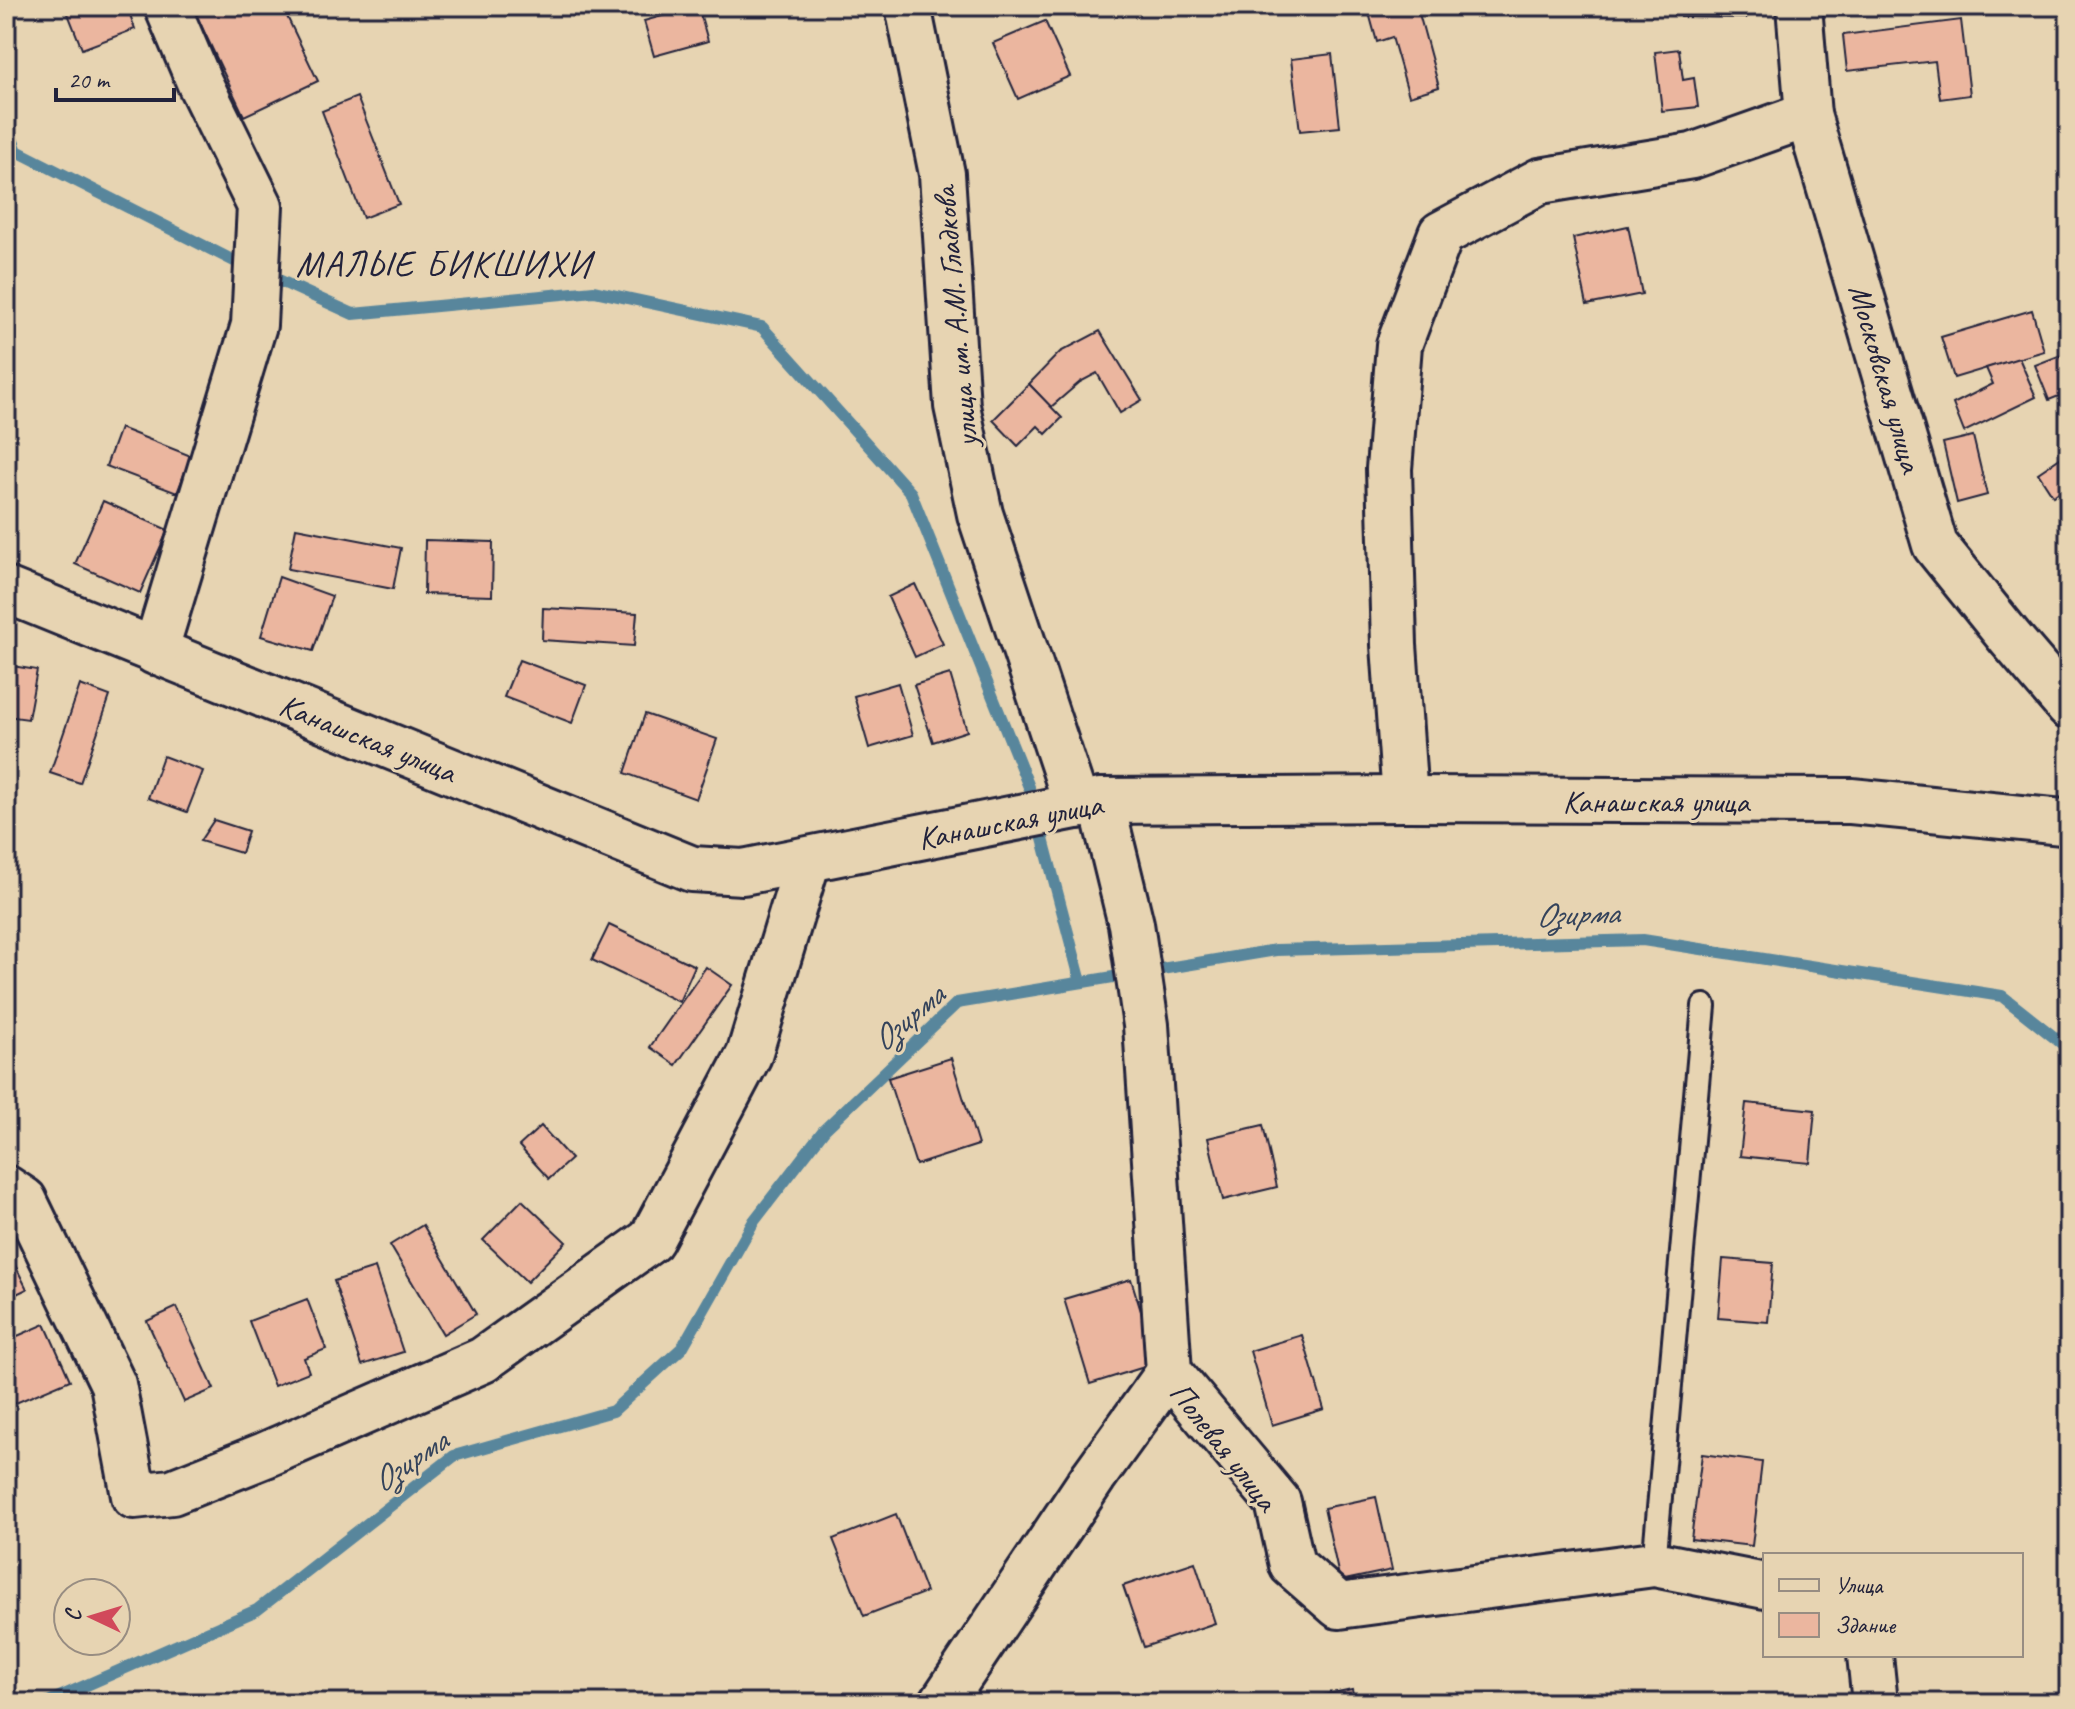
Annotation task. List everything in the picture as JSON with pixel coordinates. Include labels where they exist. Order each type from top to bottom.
[{"type":"street","points":[[155,652],[254,325],[260,206],[200,84],[167,6]]},
{"type":"street","name":"улица им. А.М. Гладкова","points":[[908,6],[942,174],[957,406],[980,514],[1131,924],[1146,1025],[1169,1372]]},
{"type":"street","name":"Московская улица","points":[[1799,6],[1808,115],[1935,545],[2069,707]]},
{"type":"street","points":[[1405,799],[1394,645],[1389,469],[1399,345],[1441,234],[1540,181],[1692,156],[1808,115]]},
{"type":"street","name":"Канашская улица","points":[[6,590],[692,869],[743,872],[1089,804],[1405,799],[1851,801],[2067,815]]},
{"type":"street","points":[[6,1188],[24,1200],[113,1384],[134,1496],[172,1492],[252,1460],[483,1360],[651,1240],[749,1055],[808,860]]},
{"type":"street","name":"Полевая улица","points":[[942,1703],[1094,1476],[1169,1372],[1278,1502],[1292,1565],[1339,1606],[1654,1564],[1763,1586]]},
{"type":"street","points":[[1870,1657],[1875,1703]]},
{"type":"lane","points":[[1654,1564],[1704,1006]]},
{"type":"building","points":[[65,6],[127,6],[135,29],[82,49]]},
{"type":"building","points":[[192,6],[282,6],[318,81],[244,116]]},
{"type":"building","points":[[698,6],[708,41],[654,56],[644,21]]},
{"type":"building","points":[[1393,6],[1417,6],[1439,87],[1409,96],[1392,37],[1377,42],[1369,13]]},
{"type":"building","points":[[1681,6],[1748,6],[1747,18],[1681,17]]},
{"type":"building","points":[[1961,20],[1970,95],[1940,99],[1935,61],[1847,71],[1843,35]]},
{"type":"building","points":[[1045,21],[1070,76],[1018,99],[993,43]]},
{"type":"building","points":[[1679,49],[1683,80],[1694,78],[1698,107],[1662,111],[1655,52]]},
{"type":"building","points":[[1332,54],[1340,127],[1300,131],[1291,59]]},
{"type":"building","points":[[357,97],[399,204],[363,218],[322,111]]},
{"type":"building","points":[[1628,226],[1642,294],[1587,305],[1573,238]]},
{"type":"building","points":[[2032,310],[2044,351],[1954,378],[1941,337]]},
{"type":"building","points":[[1100,331],[1142,400],[1120,413],[1097,373],[1080,382],[1051,407],[1029,384],[1060,352]]},
{"type":"building","points":[[2061,355],[2069,377],[2069,392],[2049,400],[2035,365]]},
{"type":"building","points":[[2019,358],[2036,397],[1964,432],[1953,404],[1993,384],[1986,368]]},
{"type":"building","points":[[1029,384],[1062,418],[1046,434],[1038,426],[1018,446],[993,420]]},
{"type":"building","points":[[120,428],[191,456],[177,493],[106,466]]},
{"type":"building","points":[[1973,436],[1987,495],[1957,503],[1943,443]]},
{"type":"building","points":[[2069,452],[2069,485],[2053,496],[2038,473]]},
{"type":"building","points":[[103,501],[168,530],[140,593],[75,564]]},
{"type":"building","points":[[296,528],[401,548],[393,589],[288,569]]},
{"type":"building","points":[[425,540],[493,542],[492,596],[424,594]]},
{"type":"building","points":[[279,577],[332,596],[313,651],[261,636]]},
{"type":"building","points":[[915,584],[943,644],[915,657],[888,597]]},
{"type":"building","points":[[543,608],[637,613],[634,646],[542,640]]},
{"type":"building","points":[[519,660],[586,685],[572,723],[504,697]]},
{"type":"building","points":[[6,665],[37,670],[28,719],[6,716]]},
{"type":"building","points":[[950,674],[967,731],[933,742],[914,685]]},
{"type":"building","points":[[898,683],[913,735],[869,748],[854,696]]},
{"type":"building","points":[[80,685],[110,696],[80,783],[50,773]]},
{"type":"building","points":[[645,714],[717,739],[696,799],[625,773]]},
{"type":"building","points":[[163,756],[203,771],[187,812],[148,798]]},
{"type":"building","points":[[214,820],[248,831],[241,853],[200,841]]},
{"type":"building","points":[[609,925],[695,966],[679,1002],[592,960]]},
{"type":"building","points":[[706,967],[732,985],[676,1065],[650,1047]]},
{"type":"building","points":[[951,1058],[978,1145],[916,1165],[888,1078]]},
{"type":"building","points":[[1746,1103],[1815,1110],[1810,1163],[1740,1156]]},
{"type":"building","points":[[1263,1125],[1277,1187],[1223,1200],[1208,1138]]},
{"type":"building","points":[[541,1126],[571,1159],[549,1179],[519,1146]]},
{"type":"building","points":[[522,1200],[566,1242],[527,1282],[483,1240]]},
{"type":"building","points":[[423,1225],[476,1314],[443,1334],[390,1245]]},
{"type":"building","points":[[6,1247],[27,1289],[6,1299]]},
{"type":"building","points":[[1723,1259],[1773,1263],[1768,1322],[1718,1318]]},
{"type":"building","points":[[375,1268],[403,1352],[362,1365],[334,1281]]},
{"type":"building","points":[[1131,1279],[1157,1363],[1090,1384],[1064,1299]]},
{"type":"building","points":[[307,1299],[326,1349],[304,1358],[309,1372],[274,1386],[249,1321]]},
{"type":"building","points":[[177,1307],[214,1389],[184,1402],[147,1321]]},
{"type":"building","points":[[45,1324],[70,1380],[11,1405],[6,1393],[6,1341]]},
{"type":"building","points":[[1302,1335],[1324,1409],[1272,1425],[1250,1351]]},
{"type":"building","points":[[1702,1454],[1762,1462],[1752,1546],[1691,1539]]},
{"type":"building","points":[[1376,1497],[1392,1570],[1340,1581],[1324,1508]]},
{"type":"building","points":[[896,1514],[926,1592],[864,1616],[833,1539]]},
{"type":"building","points":[[1195,1562],[1215,1623],[1144,1647],[1123,1586]]},
{"type":"building","points":[[1352,1689],[1355,1703],[1300,1703],[1300,1700]]},
{"type":"waterway","points":[[6,124],[17,151],[236,262]]},
{"type":"waterway","points":[[274,278],[353,314],[594,291],[762,327],[911,493],[1029,787]]},
{"type":"waterway","points":[[1042,835],[1081,982]]},
{"type":"waterway","name":"Озирма","points":[[46,1703],[257,1610],[454,1456],[613,1411],[682,1348],[754,1221],[824,1130],[957,1003],[1276,950],[1643,940],[2002,996],[2069,1049]]},
{"type":"district","name":"МАЛЫЕ БИКШИХИ","points":[[444,263]]}]
